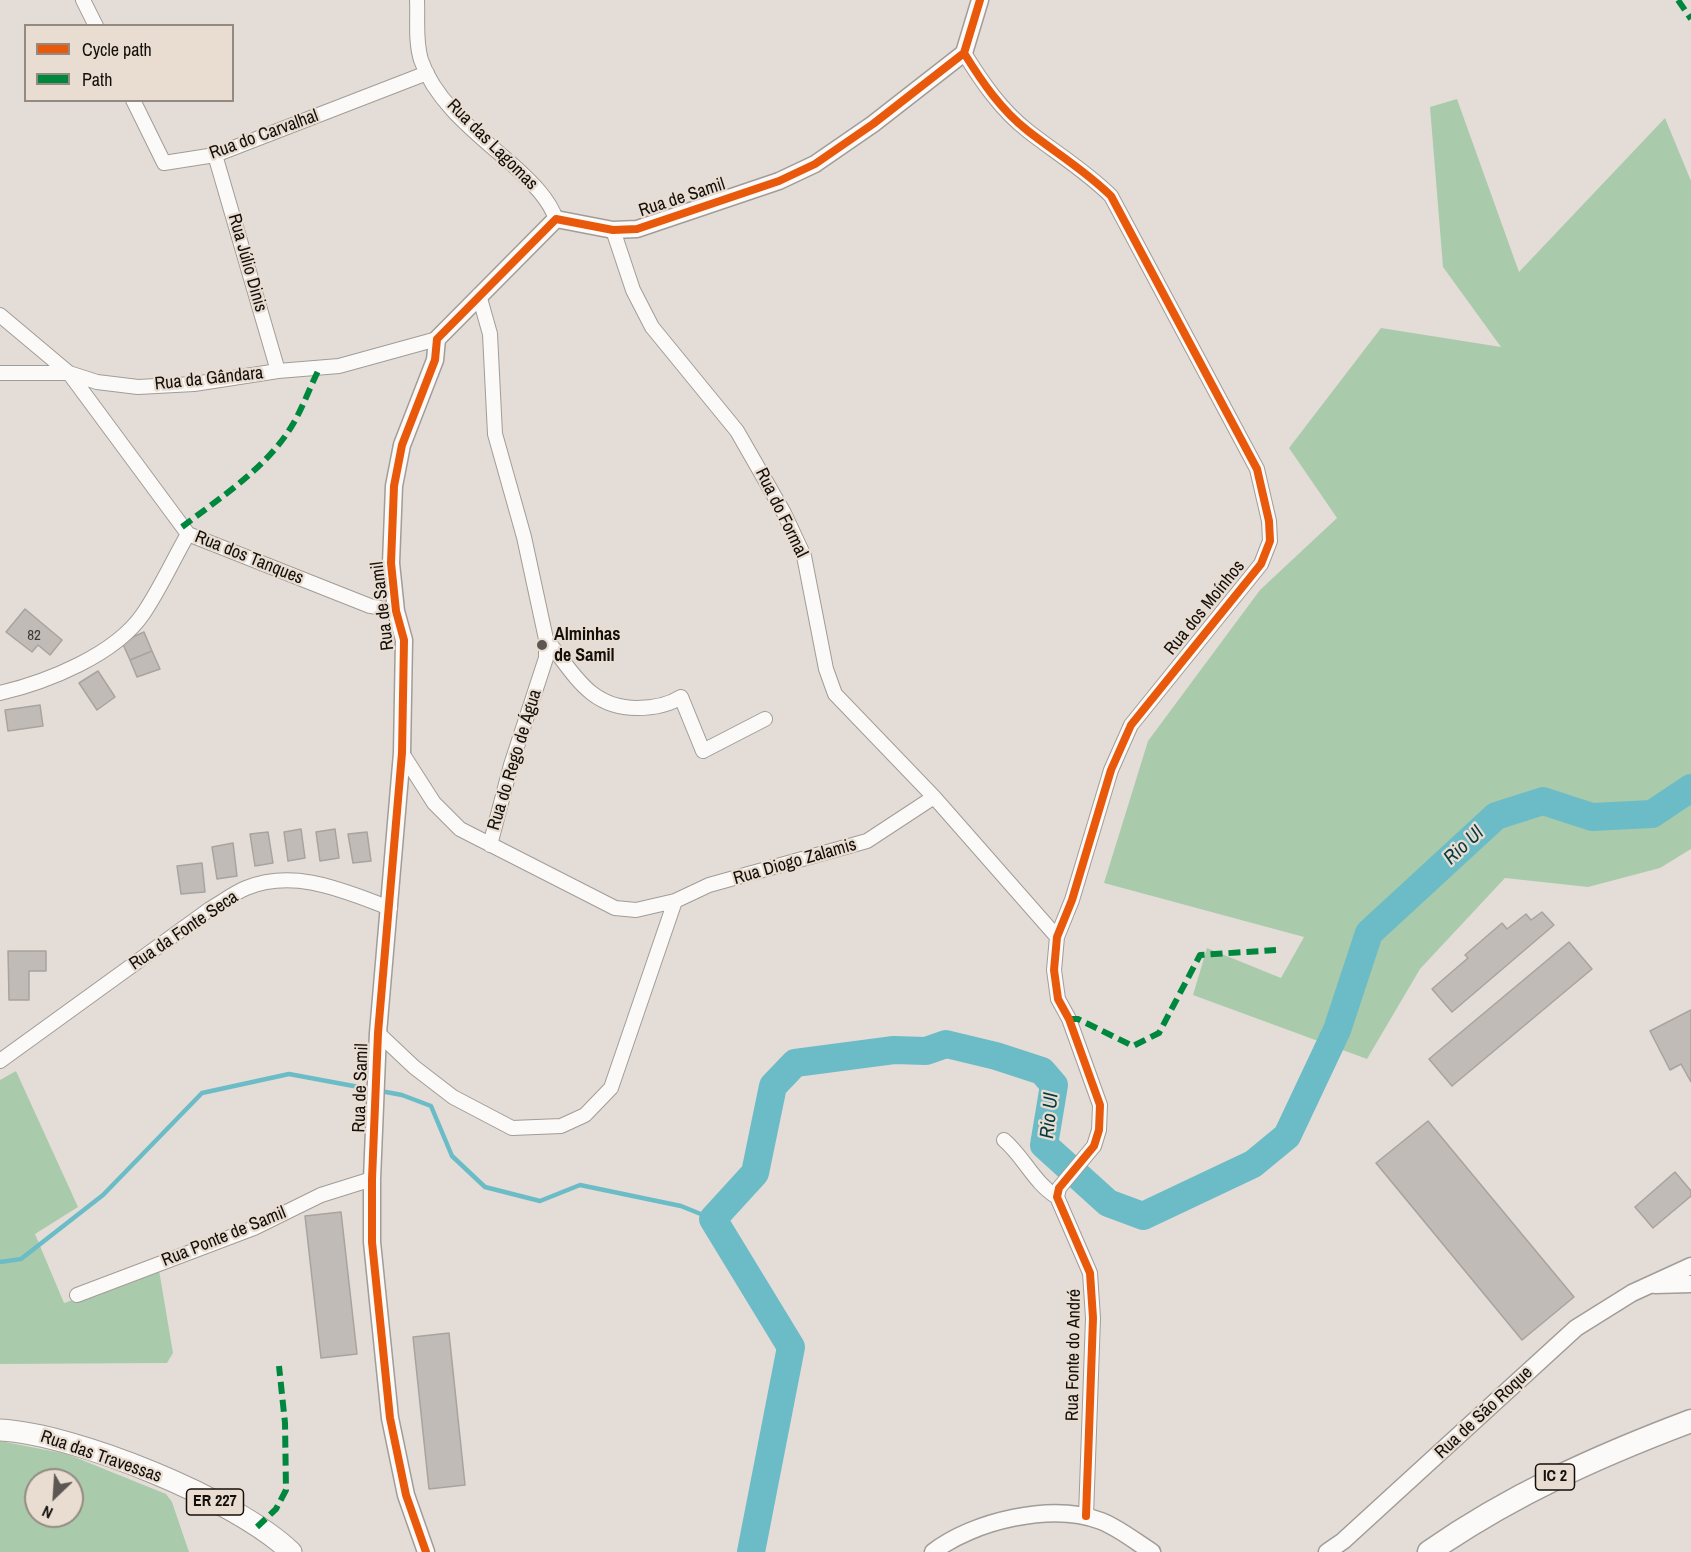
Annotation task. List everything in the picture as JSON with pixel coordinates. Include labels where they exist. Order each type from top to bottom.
[{"type":"highway","name":"IC 2","points":[[1429,1552],[1542,1483],[1608,1452],[1691,1421]]},
{"type":"highway","name":"IC 2","points":[[1447,1552],[1525,1503],[1564,1483],[1620,1456],[1691,1430]]},
{"type":"main road","name":"Rua das Travessas","points":[[0,1430],[26,1431],[64,1441],[133,1465],[220,1505],[291,1552]]},
{"type":"street","points":[[83,0],[95,24]]},
{"type":"street","name":"Rua das Lagomas","points":[[417,0],[418,46],[427,74],[450,106],[534,184],[551,206],[556,219]]},
{"type":"street","points":[[964,53],[980,0]]},
{"type":"street","name":"Rua de Samil","points":[[556,219],[613,230],[637,229],[779,181],[815,164],[873,124],[964,53]]},
{"type":"street","name":"Rua dos Moínhos","points":[[964,53],[989,92],[1026,130],[1092,178],[1111,196],[1257,468],[1269,521],[1270,542],[1261,564],[1131,725],[1111,770],[1072,900],[1057,937],[1054,970],[1058,999],[1070,1019],[1100,1105],[1099,1130],[1094,1146],[1085,1160],[1059,1188],[1057,1197]]},
{"type":"street","name":"Rua do Carvalhal","points":[[134,102],[165,163],[215,155],[427,74]]},
{"type":"street","name":"Rua Júlio Dinis","points":[[215,155],[278,371]]},
{"type":"street","points":[[437,339],[556,219]]},
{"type":"street","name":"Rua do Formal","points":[[613,230],[633,290],[652,327],[737,431],[784,513],[804,556],[826,669],[835,694],[934,796]]},
{"type":"street","name":"Rua do Rego de Água","points":[[479,295],[490,334],[495,434],[524,537],[546,639],[546,658],[511,765],[490,845],[615,908],[636,910],[675,901]]},
{"type":"street","name":"Rua da Gândara","points":[[0,315],[69,373],[97,382],[138,387],[195,384],[278,371],[339,366],[437,339]]},
{"type":"street","name":"Rua de Samil","points":[[426,1552],[406,1495],[390,1418],[372,1242],[372,1179],[378,1033],[402,753],[404,640],[396,611],[391,563],[394,486],[402,445],[435,360],[437,339]]},
{"type":"street","points":[[0,373],[69,373]]},
{"type":"street","name":"Rua dos Tanques","points":[[69,373],[188,534],[370,606],[396,611]]},
{"type":"street","points":[[0,693],[70,670],[107,648],[142,616],[188,534]]},
{"type":"street","points":[[546,639],[594,698],[608,705],[656,708],[681,697],[703,751],[765,719]]},
{"type":"street","points":[[402,753],[434,803],[460,829],[490,845]]},
{"type":"street","points":[[934,796],[1057,937]]},
{"type":"street","name":"Rua Diogo Zalamis","points":[[675,901],[709,885],[867,841],[934,796]]},
{"type":"street","name":"Rua da Fonte Seca","points":[[0,1061],[210,909],[246,888],[281,879],[315,882],[390,908]]},
{"type":"street","points":[[378,1033],[453,1097],[512,1128],[561,1126],[585,1115],[611,1088],[675,901]]},
{"type":"street","name":"Rua Fonte do André","points":[[1004,1140],[1020,1154],[1042,1188],[1057,1197],[1090,1272],[1093,1318],[1086,1516]]},
{"type":"street","name":"Rua Ponte de Samil","points":[[77,1295],[254,1228],[321,1195],[372,1179]]},
{"type":"street","name":"Rua de São Roque","points":[[1327,1552],[1343,1541],[1576,1328],[1648,1286],[1691,1266]]},
{"type":"street","name":"Rua de São Roque","points":[[1648,1286],[1691,1284]]},
{"type":"street","points":[[933,1552],[968,1531],[993,1522],[1048,1515],[1086,1516],[1102,1521],[1152,1552]]},
{"type":"green space","points":[[1457,99],[1519,272],[1665,118],[1691,181],[1691,849],[1660,868],[1588,887],[1505,878],[1420,969],[1367,1059],[1193,995],[1207,948],[1281,978],[1304,937],[1104,883],[1148,741],[1260,590],[1337,518],[1289,448],[1381,328],[1501,347],[1443,267],[1430,107]]},
{"type":"green space","points":[[16,1071],[78,1207],[35,1234],[64,1303],[159,1270],[173,1353],[167,1363],[0,1364],[0,1080]]},
{"type":"green space","points":[[0,1441],[67,1454],[166,1494],[172,1502],[189,1552],[0,1552]]},
{"type":"building","points":[[25,609],[62,640],[50,655],[38,645],[32,652],[6,632]]},
{"type":"building","points":[[144,632],[152,651],[130,660],[122,642]]},
{"type":"building","points":[[152,651],[160,669],[137,677],[130,660]]},
{"type":"building","points":[[98,671],[115,697],[97,710],[79,683]]},
{"type":"building","points":[[40,705],[43,726],[8,731],[5,710]]},
{"type":"building","points":[[301,829],[305,858],[288,861],[284,832]]},
{"type":"building","points":[[335,829],[339,858],[320,861],[316,832]]},
{"type":"building","points":[[268,832],[273,863],[255,866],[250,834]]},
{"type":"building","points":[[367,832],[371,861],[353,863],[348,834]]},
{"type":"building","points":[[233,843],[237,876],[217,879],[212,847]]},
{"type":"building","points":[[202,863],[205,892],[181,894],[177,866]]},
{"type":"building","points":[[1542,912],[1554,925],[1452,1012],[1432,989],[1468,958],[1465,955],[1502,923],[1507,929],[1526,914],[1531,920]]},
{"type":"building","points":[[1569,942],[1592,969],[1452,1086],[1429,1059]]},
{"type":"building","points":[[8,951],[46,951],[46,971],[29,971],[29,1000],[9,1000]]},
{"type":"building","points":[[1691,1010],[1691,1082],[1681,1064],[1670,1070],[1650,1031]]},
{"type":"building","points":[[1428,1121],[1574,1297],[1522,1340],[1376,1163]]},
{"type":"building","points":[[1675,1172],[1691,1191],[1691,1196],[1653,1228],[1635,1207]]},
{"type":"building","points":[[341,1212],[357,1354],[321,1358],[305,1216]]},
{"type":"building","points":[[449,1333],[465,1485],[429,1489],[413,1337]]},
{"type":"waterway","name":"Rio Ul","points":[[751,1552],[791,1347],[713,1219],[755,1173],[773,1086],[795,1063],[894,1050],[926,1051],[946,1044],[996,1056],[1042,1071],[1054,1085],[1044,1145],[1108,1203],[1143,1216],[1253,1164],[1287,1136],[1337,1030],[1369,933],[1496,816],[1543,801],[1592,817],[1652,814],[1691,788]]},
{"type":"waterway","points":[[0,1262],[21,1259],[103,1195],[202,1093],[289,1074],[402,1095],[431,1106],[452,1156],[485,1187],[540,1201],[580,1185],[681,1206],[713,1219]]},
{"type":"marked path","points":[[1678,0],[1691,19]]},
{"type":"marked path","points":[[182,527],[228,493],[271,454],[293,424],[319,369]]},
{"type":"marked path","points":[[1069,1019],[1078,1019],[1133,1046],[1159,1033],[1200,955],[1276,950]]},
{"type":"marked path","points":[[257,1527],[276,1509],[286,1490],[285,1423],[279,1366]]},
{"type":"cycle path","points":[[426,1552],[406,1495],[390,1418],[372,1242],[372,1179],[378,1033],[402,753],[404,640],[396,611],[391,563],[394,486],[402,445],[435,360],[437,339],[556,219],[613,230],[637,229],[779,181],[815,164],[873,124],[964,53],[980,0]]},
{"type":"cycle path","points":[[964,53],[985,85],[1009,114],[1111,196],[1257,469],[1269,521],[1270,541],[1261,564],[1131,725],[1111,770],[1072,900],[1057,937],[1054,970],[1058,999],[1069,1019],[1100,1105],[1099,1130],[1094,1146],[1059,1188],[1057,1197],[1090,1273],[1093,1318],[1086,1516]]},
{"type":"place","name":"Alminhas de Samil","points":[[542,645]]}]
